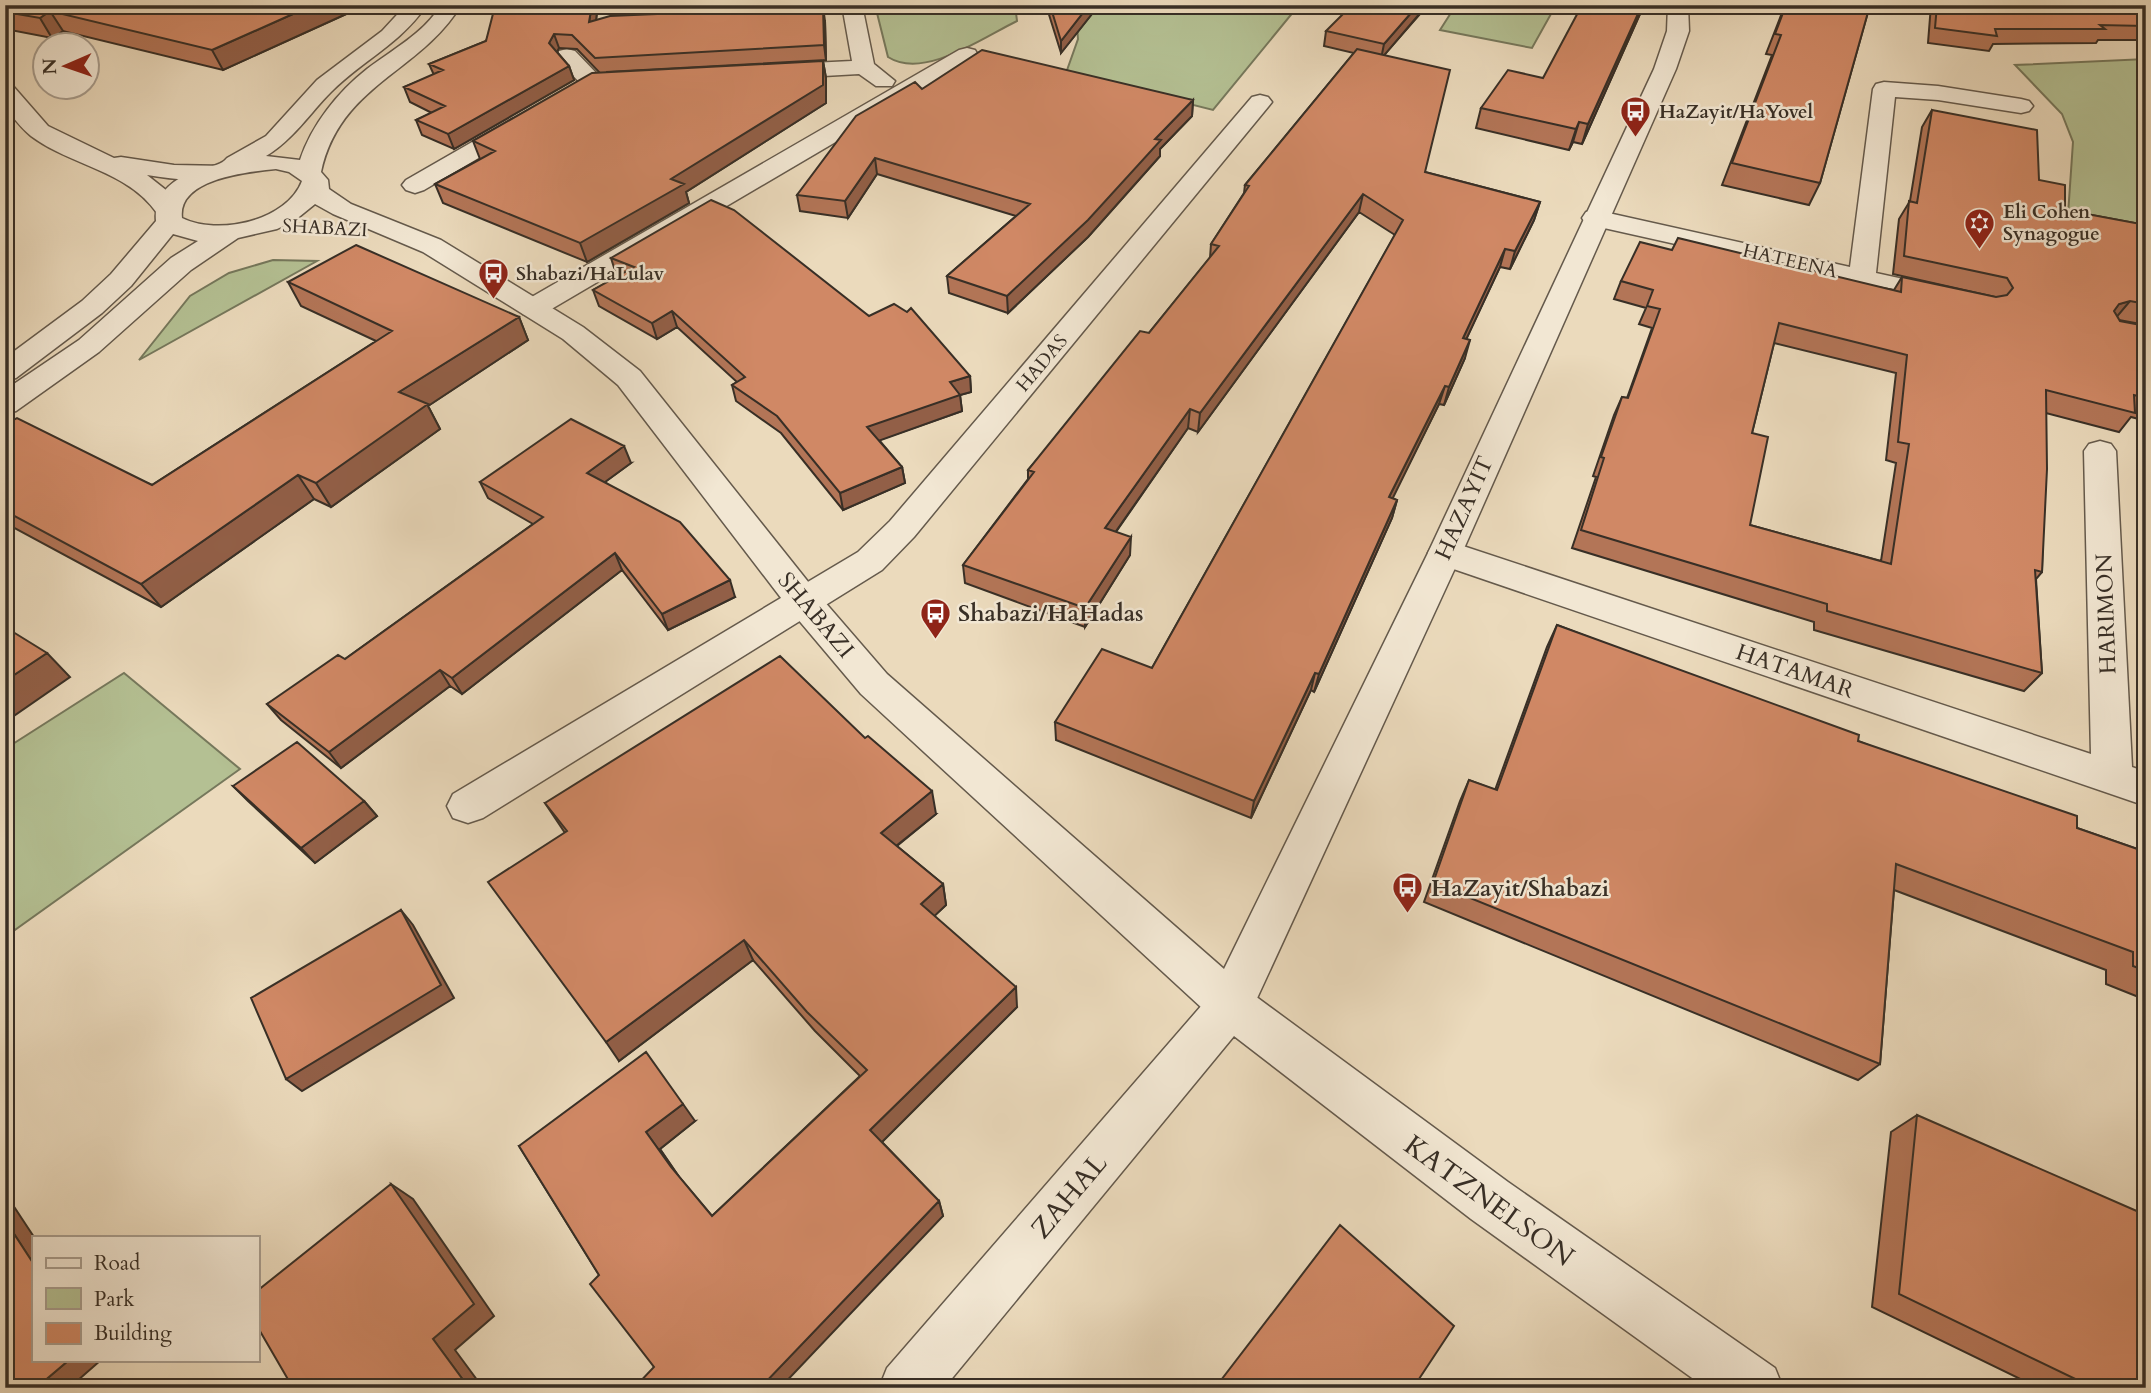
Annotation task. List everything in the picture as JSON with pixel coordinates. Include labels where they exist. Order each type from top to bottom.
[{"type":"street","points":[[5,372],[92,307],[121,280],[167,215],[169,199],[183,187],[222,170],[274,141],[325,86],[390,36],[417,5]]},
{"type":"street","points":[[852,5],[864,67]]},
{"type":"street","name":"HAZAYIT","points":[[1231,1005],[1445,552],[1665,69],[1678,32],[1678,5]]},
{"type":"street","points":[[102,160],[160,196],[167,215],[181,229],[198,233],[238,230],[268,222],[297,207],[313,191],[312,176],[322,137],[361,87],[424,38],[452,6]]},
{"type":"street","points":[[533,308],[967,55]]},
{"type":"street","points":[[567,56],[592,82]]},
{"type":"street","points":[[755,73],[864,67],[881,80],[909,89]]},
{"type":"street","points":[[569,96],[592,82],[619,81]]},
{"type":"street","points":[[1862,278],[1884,89],[1938,93],[2021,106]]},
{"type":"street","points":[[5,90],[16,121],[70,148],[102,160],[174,172],[222,170],[276,162],[295,165],[312,176]]},
{"type":"street","name":"HADAS","points":[[468,806],[870,561],[902,529],[1260,102]]},
{"type":"street","points":[[415,185],[545,110]]},
{"type":"street","name":"SHABAZI","points":[[312,176],[317,191],[342,209],[432,246],[573,333],[629,378],[804,602],[874,684],[1231,1005]]},
{"type":"street","name":"HATEENA","points":[[1595,218],[1970,302]]},
{"type":"street","name":"SHABAZI","points":[[238,230],[276,225],[321,225],[405,233]]},
{"type":"street","points":[[5,404],[89,346],[181,264],[238,230]]},
{"type":"street","name":"HARIMON","points":[[2100,452],[2129,783]]},
{"type":"street","name":"HATAMAR","points":[[1445,552],[2129,783]]},
{"type":"street","name":"ZAHAL","points":[[907,1388],[1231,1005]]},
{"type":"street","name":"KATZNELSON","points":[[1231,1005],[1433,1161],[1612,1291],[1755,1388]]},
{"type":"green space","points":[[875,5],[1015,5],[1017,21],[953,54],[918,63],[902,63],[888,57]]},
{"type":"green space","points":[[1231,5],[1299,5],[1213,110],[1066,73],[1078,39],[1076,14]]},
{"type":"green space","points":[[1456,5],[1556,5],[1532,48],[1440,30]]},
{"type":"green space","points":[[2146,59],[2146,230],[2068,215],[2073,142],[2062,114],[2015,65]]},
{"type":"green space","points":[[273,260],[317,261],[139,360],[190,296],[229,273]]},
{"type":"green space","points":[[124,673],[240,769],[5,937],[5,749]]},
{"type":"building","points":[[5,5],[313,5],[212,50],[50,11],[40,18],[5,12]]},
{"type":"building","points":[[592,5],[589,22],[610,16],[823,7],[824,45],[595,58],[572,35],[554,34],[549,43],[569,66],[448,134],[416,120],[445,106],[404,87],[443,70],[429,64],[486,41],[495,6]]},
{"type":"building","points":[[1050,5],[1089,5],[1061,41]]},
{"type":"building","points":[[1352,5],[1418,5],[1384,44],[1326,31]]},
{"type":"building","points":[[1582,5],[1642,5],[1588,124],[1579,122],[1576,129],[1481,108],[1508,70],[1543,78]]},
{"type":"building","points":[[1786,5],[1870,5],[1820,183],[1732,163],[1781,35],[1775,34]]},
{"type":"building","points":[[1937,5],[2146,5],[2146,26],[2100,25],[2105,29],[1995,29],[1997,36],[1935,28]]},
{"type":"building","points":[[1357,49],[1450,70],[1425,172],[1540,202],[1515,251],[1505,249],[1463,338],[1470,340],[1449,387],[1445,386],[1389,497],[1397,500],[1319,674],[1315,673],[1254,801],[1055,722],[1102,649],[1152,668],[1403,220],[1363,194],[1200,413],[1190,409],[1105,528],[1131,537],[1085,608],[963,565],[1034,472],[1028,470],[1140,331],[1149,333],[1219,246],[1211,244],[1249,186],[1245,185]]},
{"type":"building","points":[[982,50],[1193,100],[1155,139],[1161,140],[1088,220],[1007,296],[947,276],[1030,204],[875,158],[845,201],[797,195],[856,116],[915,82],[922,89]]},
{"type":"building","points":[[823,61],[823,85],[671,179],[684,184],[580,243],[435,184],[495,151],[473,141],[592,73]]},
{"type":"building","points":[[1932,110],[2037,130],[2039,180],[2065,185],[2065,210],[2146,225],[2146,304],[2130,301],[2119,304],[2114,311],[2120,321],[2146,326],[2146,398],[2134,395],[2135,413],[2046,390],[2047,469],[2042,572],[2035,570],[2042,673],[1827,611],[1827,604],[1581,530],[1604,458],[1601,457],[1622,397],[1628,398],[1660,309],[1647,306],[1653,290],[1621,281],[1640,242],[1672,250],[1678,238],[1901,292],[1902,277],[1996,297],[2007,295],[2013,288],[2007,278],[1904,256],[1909,201],[1917,203]],"holes":[[[1779,323],[1907,355],[1898,442],[1909,444],[1891,564],[1750,525],[1768,437],[1752,433]]]},
{"type":"building","points":[[711,200],[734,210],[869,316],[894,304],[907,312],[911,308],[970,376],[950,382],[960,395],[867,427],[902,467],[840,493],[777,416],[732,385],[745,377],[672,311],[652,323],[593,290],[634,267],[611,258]]},
{"type":"building","points":[[356,245],[519,317],[399,392],[428,404],[316,483],[298,475],[141,584],[5,511],[5,424],[17,418],[152,485],[392,331],[288,282]]},
{"type":"building","points":[[571,419],[624,446],[587,473],[680,522],[730,580],[662,614],[615,553],[452,678],[440,670],[329,752],[267,704],[338,655],[345,659],[543,517],[480,482]]},
{"type":"building","points":[[1557,625],[1859,735],[1858,741],[2077,816],[2077,828],[2146,852],[2146,971],[2133,966],[2133,952],[1896,864],[1880,1064],[1433,883],[1469,780],[1497,790]]},
{"type":"building","points":[[5,627],[47,653],[5,681]]},
{"type":"building","points":[[780,656],[865,738],[868,736],[932,791],[881,833],[943,884],[921,904],[1016,987],[870,1130],[939,1201],[760,1388],[634,1388],[654,1367],[590,1284],[599,1275],[519,1146],[646,1052],[683,1104],[646,1132],[712,1216],[867,1070],[807,1012],[744,940],[606,1042],[488,882],[567,831],[545,803]]},
{"type":"building","points":[[297,742],[364,801],[301,848],[233,786]]},
{"type":"building","points":[[401,910],[441,985],[286,1079],[251,998]]},
{"type":"building","points":[[1917,1115],[2139,1212],[2142,1388],[2094,1388],[1899,1294]]},
{"type":"building","points":[[391,1184],[474,1304],[433,1339],[469,1388],[293,1388],[259,1329],[259,1289]]},
{"type":"building","points":[[5,1220],[32,1261],[32,1362],[67,1362],[36,1388],[5,1388]]},
{"type":"building","points":[[1340,1225],[1454,1326],[1413,1388],[1341,1388],[1336,1383],[1332,1388],[1215,1388]]},
{"type":"place","name":"HaZayit/HaYovel","points":[[1636,139]]},
{"type":"place","name":"Eli Cohen Synagogue","points":[[1980,250]]},
{"type":"place","name":"Shabazi/HaLulav","points":[[493,301]]},
{"type":"place","name":"Shabazi/HaHadas","points":[[935,640]]},
{"type":"place","name":"HaZayit/Shabazi","points":[[1408,915]]}]
